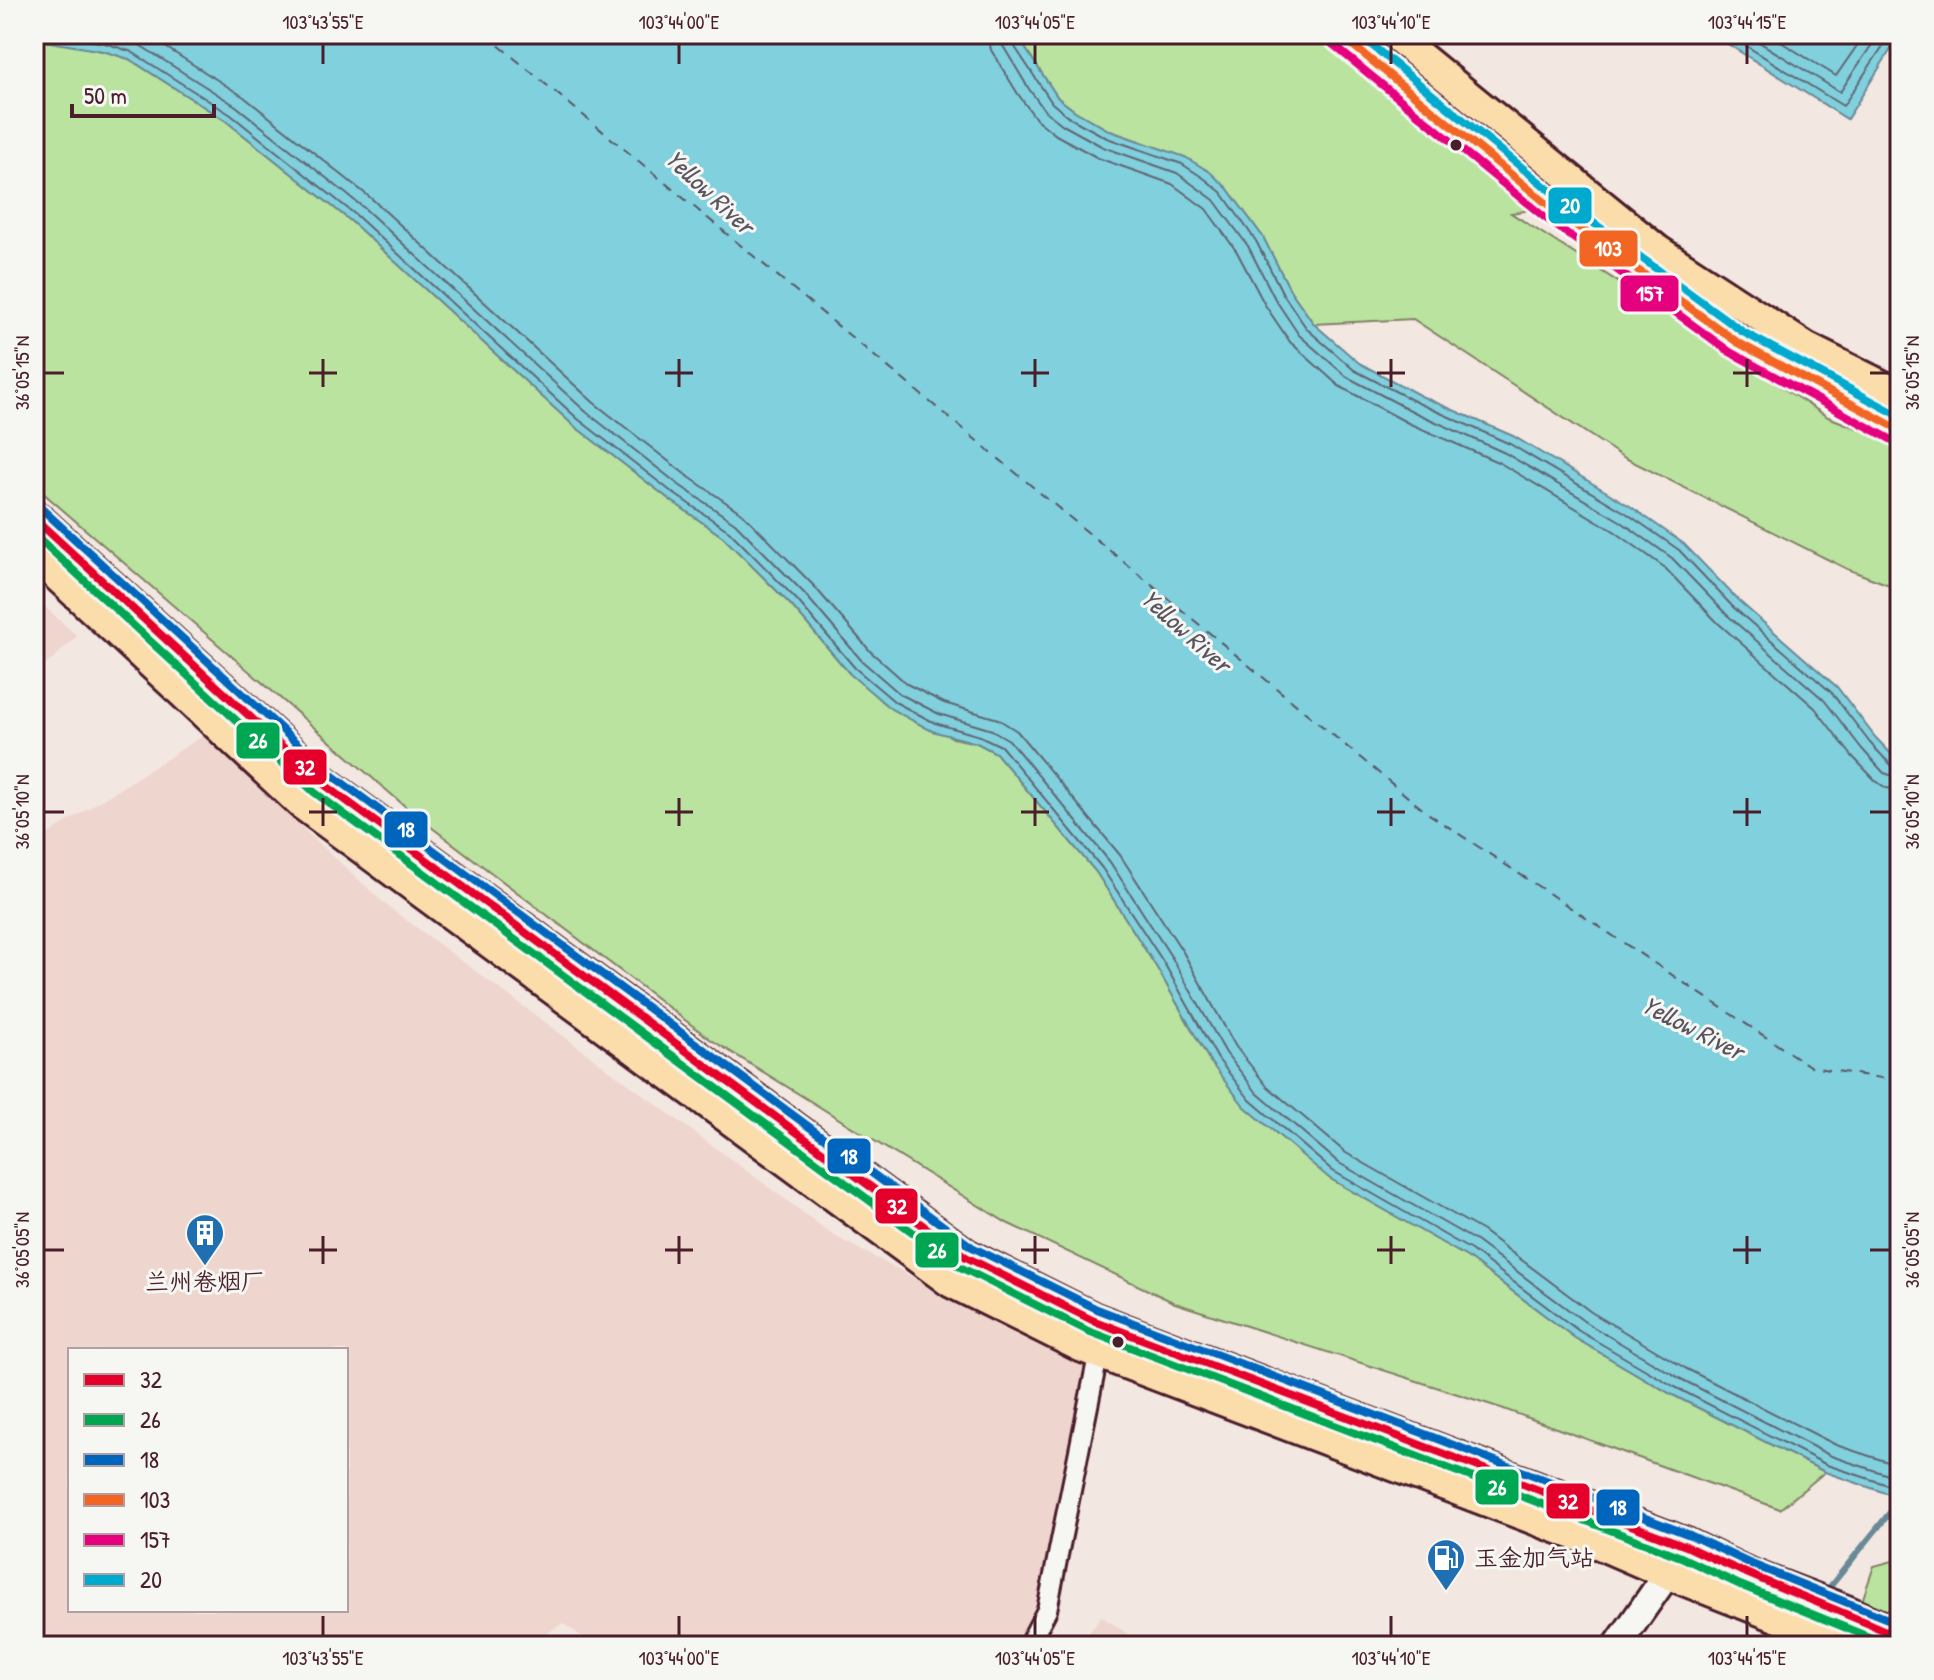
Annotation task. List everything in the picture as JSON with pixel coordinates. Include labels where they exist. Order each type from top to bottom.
[{"type":"highway","points":[[34,518],[321,782],[966,1257],[1092,1320],[1678,1559],[1848,1633],[1900,1637]]},
{"type":"highway","points":[[34,551],[303,802],[952,1280],[1099,1351],[1593,1539],[1678,1559]]},
{"type":"main road","points":[[1339,34],[1551,207],[1737,342],[1900,430]]},
{"type":"main road","points":[[1393,34],[1658,250],[1806,347],[1900,394]]},
{"type":"main road","points":[[1617,1646],[1678,1559]]},
{"type":"main road","points":[[1894,1646],[1900,1637]]},
{"type":"street","points":[[1028,1646],[1047,1610],[1099,1351]]},
{"type":"shaded area","points":[[34,597],[77,636],[34,676]]},
{"type":"shaded area","points":[[203,736],[387,906],[836,1237],[976,1310],[1094,1366],[1046,1601],[1023,1646],[595,1646],[563,1623],[528,1646],[34,1646],[34,843]]},
{"type":"shaded area","points":[[1101,1616],[1145,1646],[1080,1646]]},
{"type":"green space","points":[[1016,34],[1339,34],[1551,207],[1511,213],[1828,417],[1900,445],[1900,589],[1847,569],[1623,457],[1413,319],[1314,324],[1290,290],[1263,237],[1227,188],[1144,143],[1110,131],[1075,111],[1058,98]]},
{"type":"green space","points":[[34,38],[129,59],[226,121],[352,222],[573,425],[723,537],[791,605],[850,674],[953,738],[977,743],[996,753],[1096,872],[1157,968],[1211,1063],[1329,1178],[1467,1257],[1575,1338],[1671,1394],[1825,1472],[1780,1509],[1501,1408],[1175,1303],[1007,1223],[710,1039],[414,814],[34,485]]},
{"type":"green space","points":[[1900,1559],[1900,1619],[1861,1604],[1874,1566]]},
{"type":"water","name":"Yellow River","points":[[34,34],[1016,34],[1058,98],[1075,111],[1110,131],[1185,157],[1210,172],[1227,188],[1263,237],[1290,290],[1314,324],[1359,363],[1421,396],[1513,436],[1630,506],[1684,544],[1739,601],[1837,687],[1875,737],[1900,763],[1900,1498],[1825,1472],[1671,1394],[1575,1338],[1467,1257],[1329,1178],[1244,1106],[1211,1063],[1157,968],[1096,872],[996,753],[977,743],[932,731],[891,709],[850,674],[791,605],[723,537],[573,425],[352,222],[226,121],[129,59],[103,51],[39,40],[34,38]]},
{"type":"water","points":[[1712,34],[1900,34],[1900,35],[1847,119]]},
{"type":"waterway","points":[[1825,1593],[1900,1500]]},
{"type":"waterway","points":[[1783,1646],[1793,1633]]},
{"type":"ferry route","points":[[485,34],[1426,812],[1811,1067],[1900,1081]]},
{"type":"transit line","name":"103","points":[[1339,34],[1551,207],[1737,342],[1900,430]]},
{"type":"transit line","name":"20","points":[[1358,34],[1558,197],[1743,332],[1900,416]]},
{"type":"transit line","name":"157","points":[[1331,43],[1543,216],[1730,352],[1894,441]]},
{"type":"transit line","name":"18","points":[[42,509],[329,773],[972,1247],[1097,1309],[1690,1535],[1749,1563],[1900,1624]]},
{"type":"transit line","name":"32","points":[[34,518],[321,782],[966,1257],[1092,1320],[1686,1546],[1899,1637],[1894,1646]]},
{"type":"transit line","name":"26","points":[[34,534],[314,792],[960,1267],[1088,1331],[1681,1557],[1740,1585],[1891,1646]]},
{"type":"place","name":"兰州卷烟厂","points":[[205,1267]]},
{"type":"place","name":"玉金加气站","points":[[1446,1592]]}]
